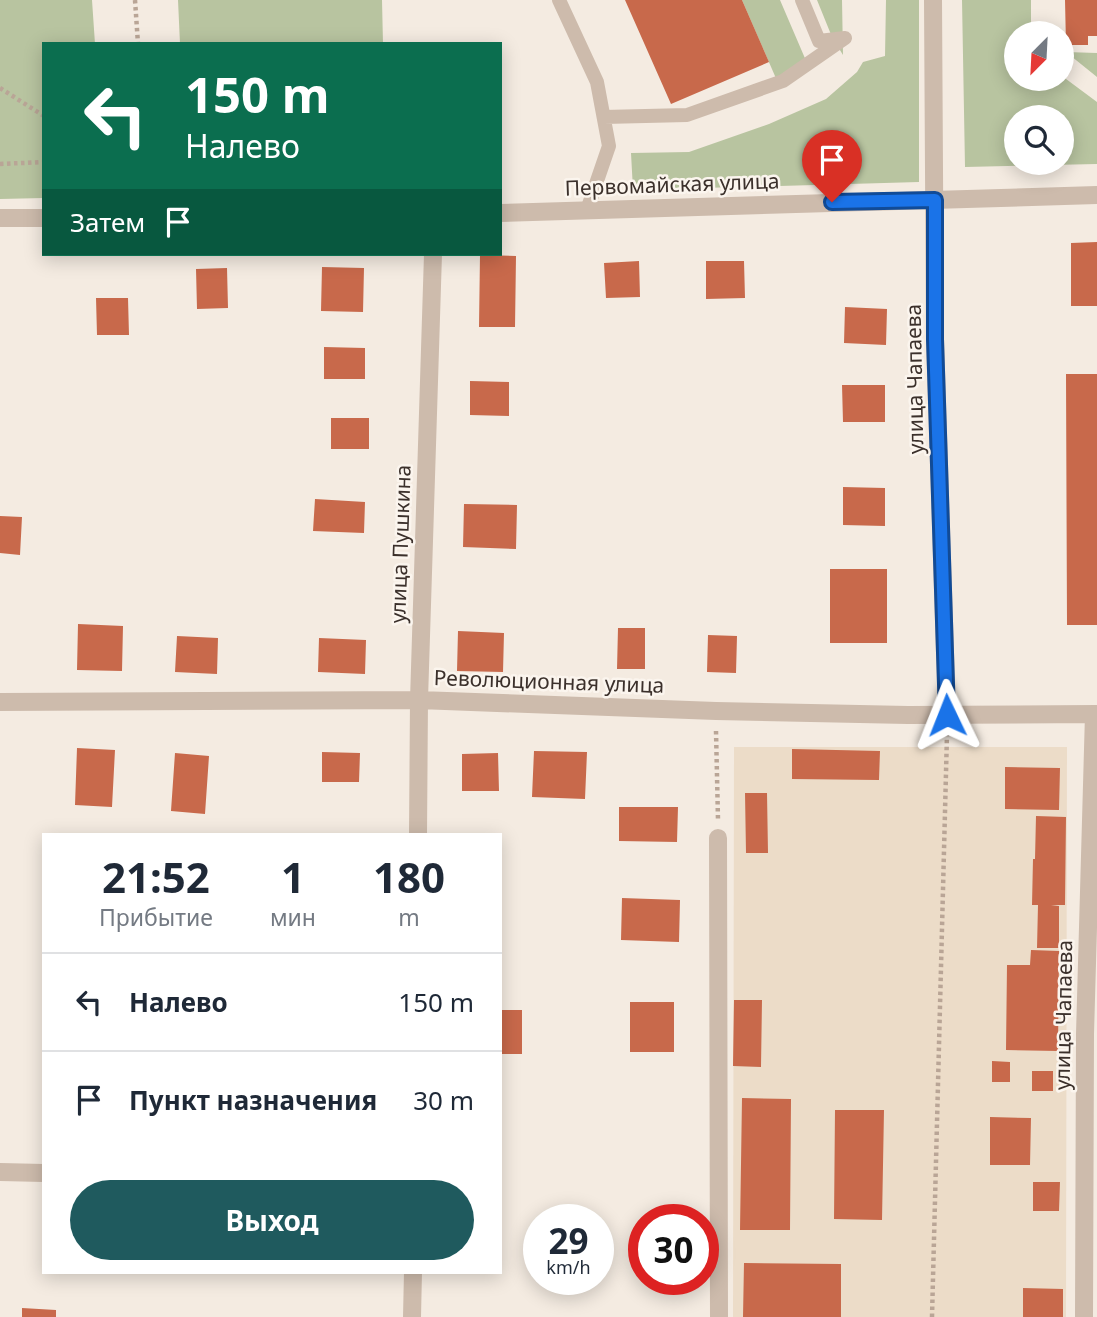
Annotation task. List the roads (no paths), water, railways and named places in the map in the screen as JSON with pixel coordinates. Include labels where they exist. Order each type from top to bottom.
[{"type":"street","name":"улица Чапаева","points":[[933,0],[935,339],[947,715]]},
{"type":"street","name":"Первомайская улица","points":[[502,213],[1097,195]]},
{"type":"street","points":[[0,218],[42,218]]},
{"type":"street","name":"улица Пушкина","points":[[418,833],[419,700],[433,256]]},
{"type":"street","name":"Революционная улица","points":[[0,702],[419,700],[716,711],[947,715],[1096,714]]},
{"type":"street","name":"улица Чапаева","points":[[1084,1317],[1085,1034],[1096,714]]},
{"type":"street","points":[[718,838],[719,1317]]},
{"type":"street","points":[[0,1172],[42,1173]]},
{"type":"street","points":[[412,1317],[413,1274]]},
{"type":"lane","points":[[559,0],[597,82],[609,146],[587,210]]},
{"type":"lane","points":[[604,117],[687,115],[783,81],[845,38],[819,41],[802,0]]}]
